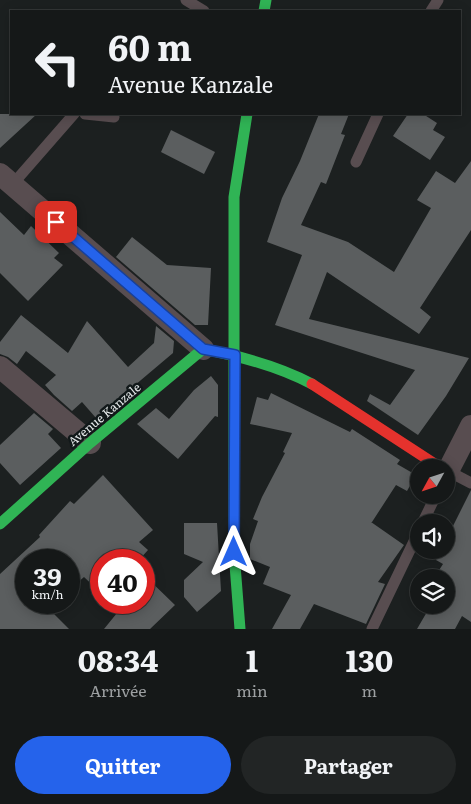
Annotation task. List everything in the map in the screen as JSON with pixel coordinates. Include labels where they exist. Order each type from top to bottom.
[{"type":"street","points":[[240,629],[234,552],[234,197],[247,115]]},
{"type":"street","points":[[6,179],[203,349],[235,355],[270,366],[310,383],[427,459]]},
{"type":"street","name":"Avenue Kanzale","points":[[0,524],[90,443],[203,349]]},
{"type":"street","points":[[0,366],[90,443]]},
{"type":"street","points":[[452,459],[471,426]]},
{"type":"lane","points":[[186,0],[202,10]]},
{"type":"lane","points":[[6,179],[73,115]]},
{"type":"lane","points":[[95,115],[114,117]]},
{"type":"lane","points":[[356,162],[378,115]]},
{"type":"lane","points":[[455,476],[471,483]]},
{"type":"lane","points":[[372,629],[410,550]]},
{"type":"building","points":[[0,114],[36,115],[0,148]]},
{"type":"building","points":[[319,115],[349,115],[341,134],[345,135],[326,184],[321,182],[301,225],[348,242],[394,272],[431,208],[417,200],[436,171],[455,183],[471,161],[471,230],[420,308],[431,317],[419,334],[327,272],[309,319],[469,358],[446,396],[418,435],[367,401],[370,394],[390,405],[415,370],[275,325],[302,255],[267,242],[282,198],[300,161]]},
{"type":"building","points":[[407,115],[425,115],[437,123],[433,130],[445,137],[430,160],[393,136]]},
{"type":"building","points":[[171,130],[215,152],[204,174],[161,152]]},
{"type":"building","points":[[0,212],[24,235],[31,226],[59,253],[54,258],[63,265],[28,301],[0,273]]},
{"type":"building","points":[[132,237],[167,265],[211,268],[208,325],[195,325],[116,257]]},
{"type":"building","points":[[21,315],[68,353],[87,321],[128,367],[154,343],[156,326],[174,341],[173,353],[96,418],[82,402],[72,411],[54,395],[45,385],[56,375],[26,351],[17,364],[0,354],[0,342]]},
{"type":"building","points":[[211,376],[218,385],[218,417],[215,416],[178,459],[137,424],[156,408],[169,419],[194,390]]},
{"type":"building","points":[[271,393],[350,432],[352,429],[400,460],[397,464],[410,472],[410,486],[407,491],[396,485],[371,522],[404,545],[378,582],[385,584],[366,624],[314,604],[300,629],[272,629],[291,595],[263,584],[270,567],[250,559],[250,544],[258,521],[253,519],[285,453],[283,452],[292,433],[250,424],[257,397],[268,400]]},
{"type":"building","points":[[34,413],[53,429],[48,434],[61,448],[20,485],[0,463],[0,445]]},
{"type":"building","points":[[103,475],[153,530],[139,542],[147,549],[90,549],[90,583],[84,577],[80,580],[80,549],[27,549],[40,537],[39,535],[70,501],[74,504]]},
{"type":"building","points":[[471,490],[471,622],[462,616],[455,629],[417,629],[426,614],[455,614],[455,569],[440,569],[443,564],[436,560],[455,559],[455,522]]},
{"type":"building","points":[[184,523],[217,523],[221,591],[197,612],[184,597],[184,580],[203,562],[184,554]]},
{"type":"building","points":[[15,560],[15,614],[54,614],[69,629],[0,629],[0,574]]},
{"type":"building","points":[[155,586],[175,605],[150,629],[104,629],[116,614],[155,614]]},
{"type":"traffic: fast","points":[[264,10],[266,0]]},
{"type":"traffic: fast","points":[[240,629],[234,552],[234,197],[247,115]]},
{"type":"traffic: fast","points":[[0,524],[90,443],[203,349],[259,362],[312,384]]},
{"type":"traffic: jam","points":[[312,384],[427,459]]},
{"type":"route","points":[[56,222],[203,349],[235,355],[234,552]]}]
